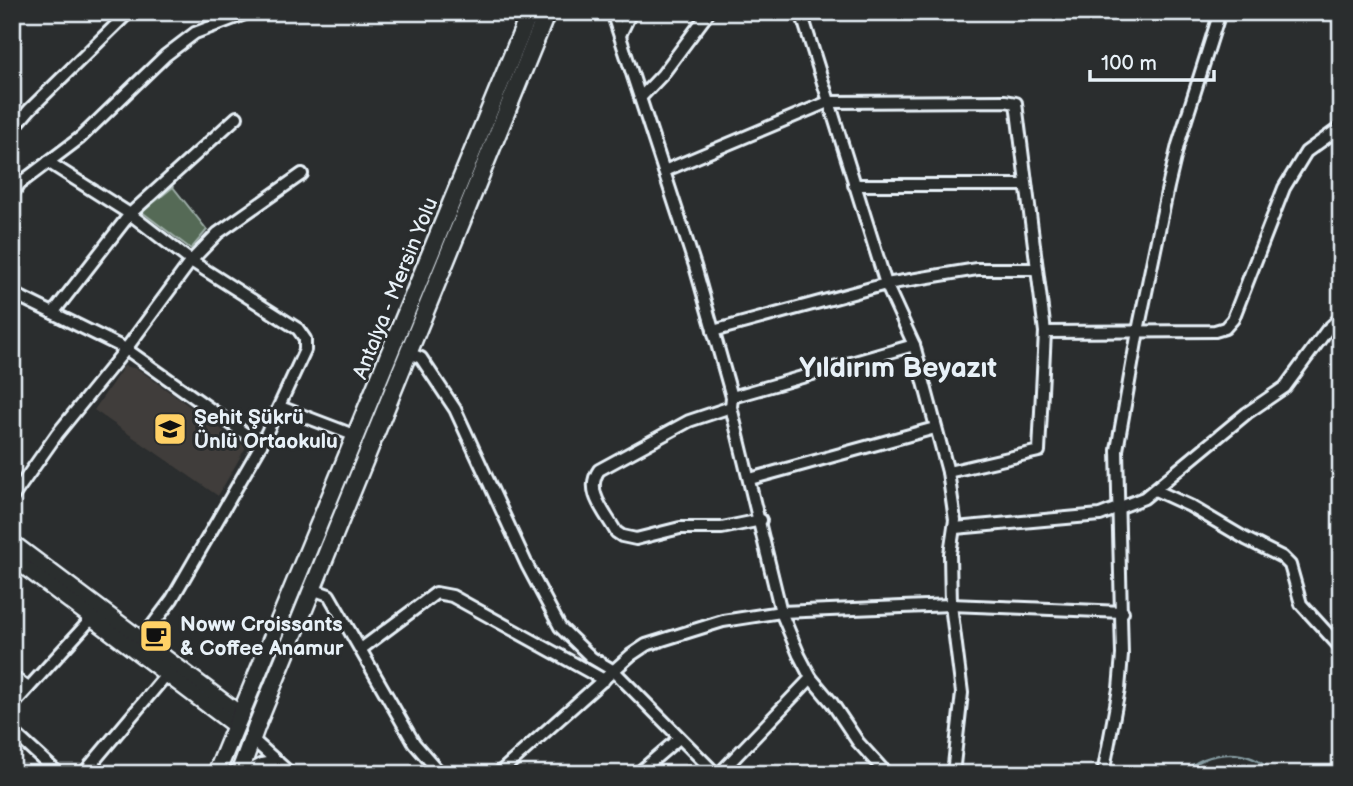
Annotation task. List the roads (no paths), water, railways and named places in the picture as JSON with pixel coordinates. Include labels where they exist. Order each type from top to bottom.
[{"type":"highway","name":"Antalya - Mersin Yolu","points":[[216,774],[530,12]]},
{"type":"highway","name":"Antalya - Mersin Yolu","points":[[241,774],[254,732],[547,12]]},
{"type":"highway","points":[[239,721],[254,732]]},
{"type":"main road","points":[[12,542],[97,613],[239,721]]},
{"type":"main road","points":[[12,558],[142,639],[172,669]]},
{"type":"street","points":[[12,130],[129,12]]},
{"type":"street","points":[[12,195],[19,184],[80,138],[195,33],[250,12]]},
{"type":"street","points":[[612,12],[713,331],[761,520],[781,612],[811,678],[832,703],[858,742],[887,774]]},
{"type":"street","points":[[620,34],[631,12]]},
{"type":"street","points":[[640,97],[662,75],[709,12]]},
{"type":"street","points":[[801,12],[886,284],[914,345],[947,472],[954,528],[950,554],[951,605],[962,693],[953,774]]},
{"type":"street","points":[[1103,774],[1119,689],[1122,655],[1117,450],[1138,331],[1178,145],[1220,12]]},
{"type":"street","points":[[664,171],[828,102],[1005,100],[1016,103],[1045,332],[1039,451],[947,472]]},
{"type":"street","points":[[53,313],[130,214],[237,117]]},
{"type":"street","points":[[1045,332],[1215,331],[1225,328],[1233,319],[1284,188],[1306,152],[1341,127]]},
{"type":"street","points":[[48,162],[130,214],[191,261],[298,329],[305,339],[305,350],[281,407],[261,445],[172,599],[142,639]]},
{"type":"street","points":[[12,498],[57,434],[126,349],[191,261],[218,233],[302,174]]},
{"type":"street","points":[[853,185],[1025,185]]},
{"type":"street","points":[[713,331],[886,284],[976,269],[1037,269]]},
{"type":"street","points":[[12,293],[126,349],[261,445]]},
{"type":"street","points":[[954,528],[1100,514],[1118,510],[1144,498],[1247,414],[1285,387],[1326,330],[1341,317]]},
{"type":"street","points":[[761,520],[722,528],[680,528],[636,539],[622,536],[616,532],[593,491],[594,477],[599,470],[689,421],[731,402],[914,345]]},
{"type":"street","points":[[409,353],[421,358],[456,409],[527,565],[560,627],[592,658],[614,671],[718,774],[811,678]]},
{"type":"street","points":[[281,407],[356,436]]},
{"type":"street","points":[[750,479],[935,428]]},
{"type":"street","points":[[1155,490],[1190,506],[1245,539],[1282,557],[1290,565],[1301,604],[1341,648]]},
{"type":"street","points":[[312,589],[329,595],[414,743],[441,774]]},
{"type":"street","points":[[361,649],[436,593],[452,596],[604,680]]},
{"type":"street","points":[[498,774],[646,645],[723,621],[781,612],[951,605],[1123,611]]},
{"type":"street","points":[[12,706],[97,613]]},
{"type":"street","points":[[83,774],[172,669]]},
{"type":"street","points":[[12,676],[28,688]]},
{"type":"street","points":[[12,731],[59,774]]},
{"type":"street","points":[[254,732],[265,750],[291,774]]},
{"type":"street","points":[[637,774],[679,738]]},
{"type":"street","points":[[241,774],[262,764],[277,761]]},
{"type":"waterway","points":[[1183,774],[1203,760],[1228,754],[1253,759],[1264,765],[1272,774]]},
{"type":"place","name":"Şehit Şükrü Ünlü Ortaokulu","points":[[170,429]]},
{"type":"place","name":"Noww Croissants & Coffee Anamur","points":[[156,636]]},
{"type":"district","name":"Yıldırım Beyazıt","points":[[898,367]]}]
